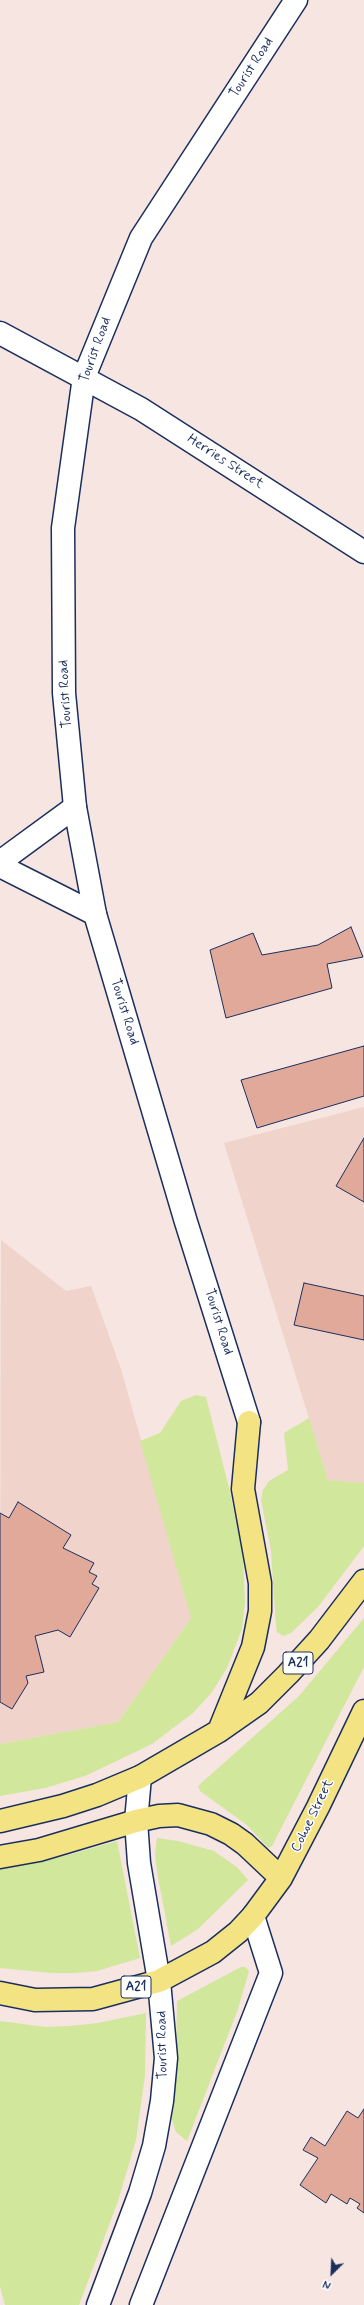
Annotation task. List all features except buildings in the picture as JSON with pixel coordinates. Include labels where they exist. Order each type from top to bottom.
[{"type":"highway","points":[[219,1731],[253,1647],[260,1611],[260,1583],[243,1489],[249,1422]]},
{"type":"highway","name":"A21","points":[[0,1821],[64,1806],[140,1778],[219,1731],[259,1703],[288,1674],[319,1640],[364,1582]]},
{"type":"highway","name":"Cohoe Street","points":[[253,1916],[281,1878],[318,1808],[364,1711]]},
{"type":"highway","points":[[0,1857],[39,1850],[136,1821],[159,1816],[178,1816],[212,1824],[245,1844],[281,1878]]},
{"type":"highway","name":"A21","points":[[0,1993],[35,2000],[93,1999],[159,1981],[212,1952],[238,1932],[253,1916]]},
{"type":"street","name":"Tourist Road","points":[[249,1422],[184,1214],[95,914],[75,807],[64,693],[63,528],[84,377],[141,238],[296,0]]},
{"type":"street","name":"Herries Street","points":[[0,333],[141,409],[364,552]]},
{"type":"street","points":[[0,862],[75,807]]},
{"type":"street","points":[[0,866],[95,914]]},
{"type":"street","name":"Tourist Road","points":[[98,2305],[140,2193],[154,2146],[162,2101],[166,2058],[159,1981],[139,1863],[136,1821],[140,1778]]},
{"type":"street","points":[[142,2305],[271,1973],[253,1916]]},
{"type":"shaded area","points":[[364,1107],[364,1483],[328,1480],[224,1143]]},
{"type":"shaded area","points":[[1,1240],[66,1291],[91,1286],[121,1369],[191,1618],[118,1722],[0,1744]]},
{"type":"green space","points":[[196,1395],[206,1397],[229,1488],[243,1555],[245,1603],[242,1629],[227,1668],[212,1692],[193,1713],[152,1744],[85,1776],[45,1788],[0,1796],[0,1744],[118,1722],[191,1618],[140,1441],[160,1433],[181,1401]]},
{"type":"green space","points":[[309,1418],[328,1480],[364,1483],[364,1546],[318,1607],[291,1633],[283,1636],[277,1632],[276,1626],[271,1551],[261,1500],[263,1490],[269,1481],[288,1470],[284,1433]]},
{"type":"green space","points":[[364,1618],[364,1667],[272,1846],[268,1848],[247,1825],[200,1791],[198,1786],[299,1696]]},
{"type":"green space","points":[[157,1838],[178,1841],[214,1851],[238,1868],[248,1880],[198,1929],[171,1946],[157,1872],[155,1854]]},
{"type":"green space","points":[[117,1841],[140,1958],[97,1971],[75,1973],[51,1973],[0,1968],[0,1869],[72,1854]]},
{"type":"green space","points":[[241,1967],[245,1967],[249,1971],[238,2009],[187,2141],[176,2132],[170,2114],[176,2064],[177,2001]]},
{"type":"green space","points":[[146,2013],[145,2075],[136,2140],[118,2201],[79,2305],[5,2305],[0,2286],[0,2021],[45,2027],[70,2026],[98,2023]]}]
